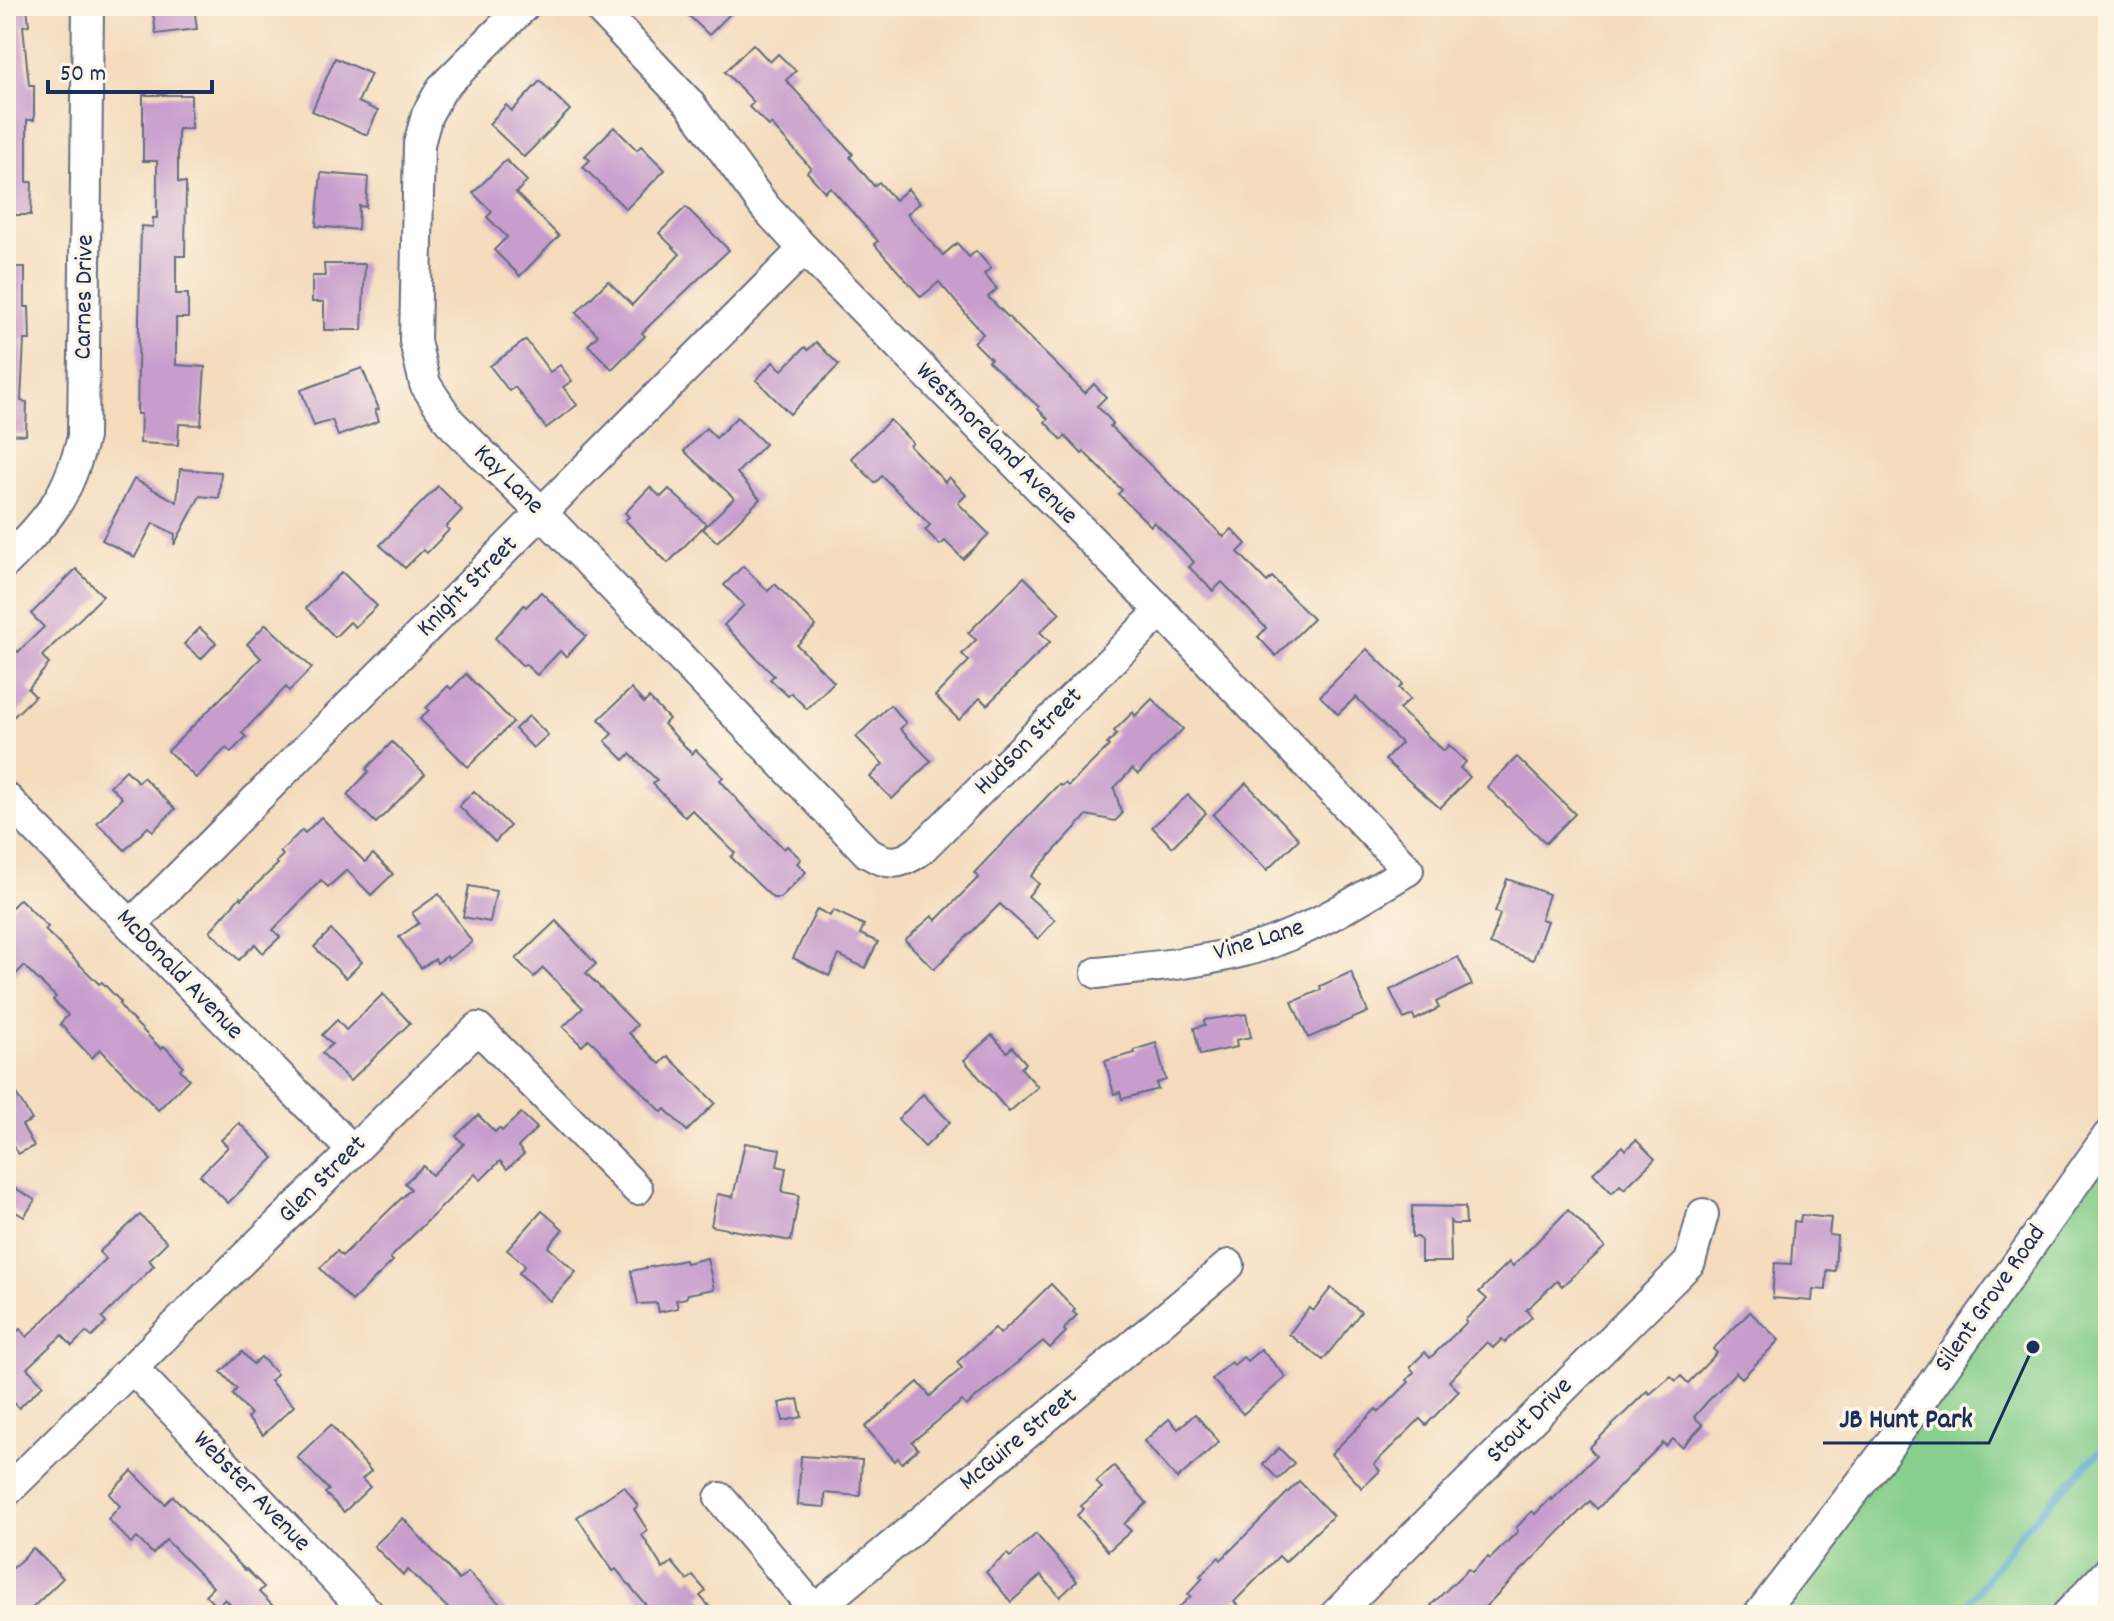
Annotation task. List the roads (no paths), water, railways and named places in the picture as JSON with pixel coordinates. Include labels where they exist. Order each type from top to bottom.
[{"type":"street","name":"Carnes Drive","points":[[6,562],[40,529],[59,503],[74,472],[83,437],[88,6]]},
{"type":"street","name":"Kay Lane","points":[[524,6],[442,88],[427,115],[419,144],[415,341],[425,384],[450,422],[542,513],[868,853],[881,861],[893,863]]},
{"type":"street","name":"Westmoreland Avenue","points":[[597,6],[689,103],[765,207],[804,249],[1161,611],[1408,870]]},
{"type":"street","name":"Knight Street","points":[[131,925],[804,249]]},
{"type":"street","name":"Hudson Street","points":[[893,863],[906,861],[919,851],[1161,611]]},
{"type":"street","name":"McDonald Avenue","points":[[6,798],[353,1151]]},
{"type":"street","name":"Vine Lane","points":[[1097,973],[1176,964],[1253,948],[1333,915],[1408,870]]},
{"type":"street","name":"Glen Street","points":[[6,1492],[478,1028],[637,1189]]},
{"type":"street","name":"Silent Grove Road","points":[[1759,1615],[1880,1458],[2108,1136]]},
{"type":"street","name":"Stout Drive","points":[[1335,1615],[1690,1262],[1703,1214]]},
{"type":"street","name":"McGuire Street","points":[[812,1613],[1229,1265]]},
{"type":"street","name":"Webster Avenue","points":[[132,1368],[370,1615]]},
{"type":"street","points":[[720,1498],[812,1613]]},
{"type":"street","points":[[2067,1615],[2108,1572]]},
{"type":"waterway","points":[[1960,1615],[2022,1531],[2108,1443]]},
{"type":"place","name":"JB Hunt Park","points":[[2033,1347]]}]
